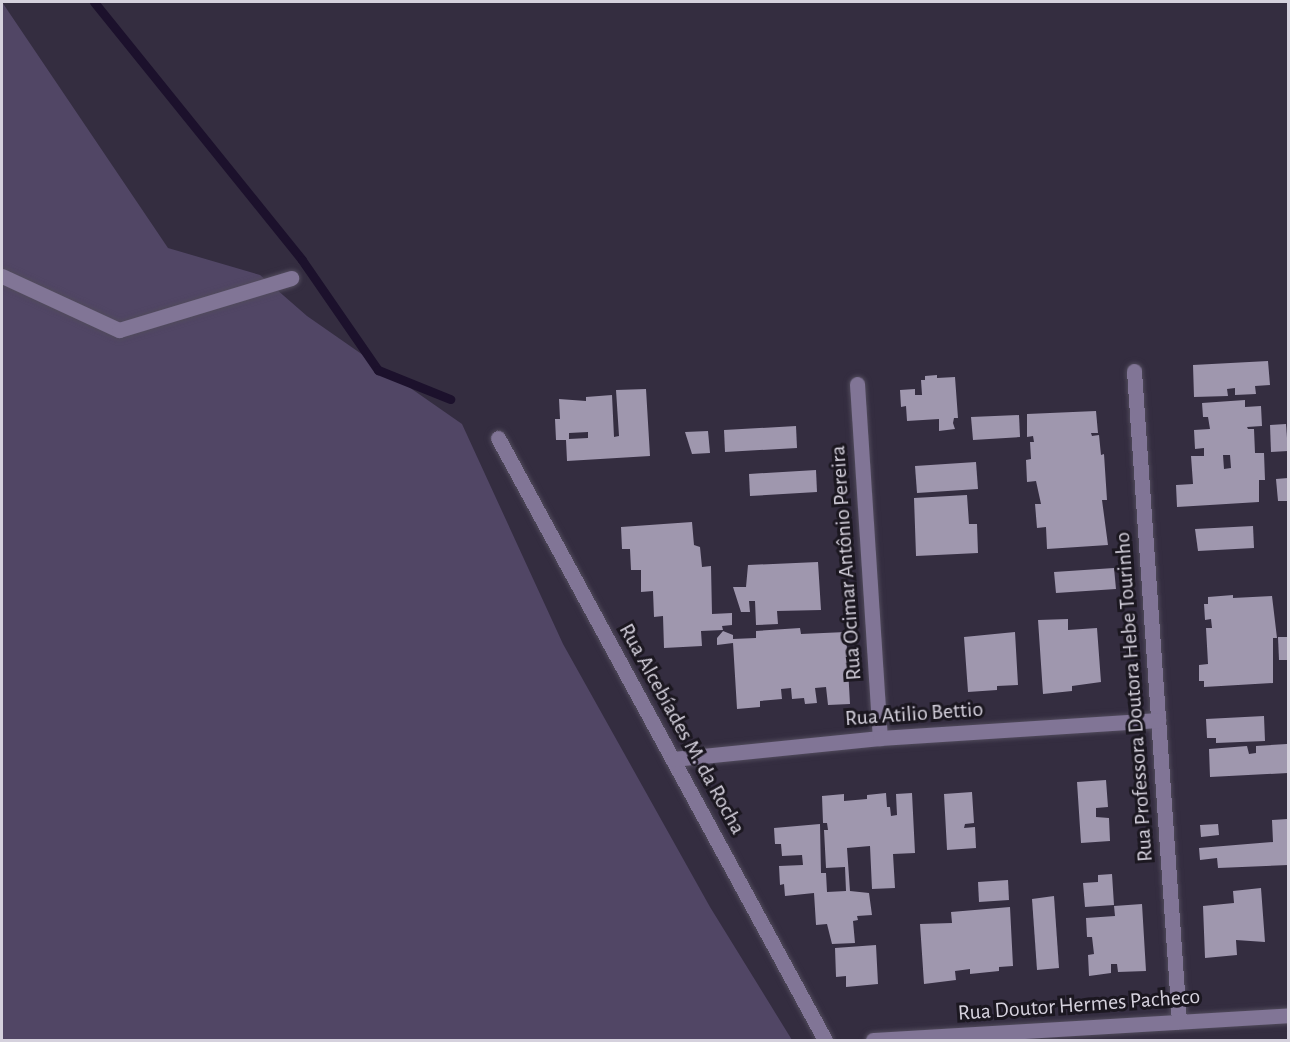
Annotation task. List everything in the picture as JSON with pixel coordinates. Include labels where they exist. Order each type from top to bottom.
[{"type":"street","points":[[2,276],[119,330],[291,278]]},
{"type":"street","name":"Rua Professora Doutora Hebe Tourinho","points":[[1134,371],[1179,1021]]},
{"type":"street","name":"Rua Ocimar Antônio Pereira","points":[[856,384],[880,738]]},
{"type":"street","name":"Rua Alcebíades M. da Rocha","points":[[498,438],[825,1041]]},
{"type":"street","name":"Rua Atilio Bettio","points":[[673,759],[880,738],[1158,720]]},
{"type":"street","name":"Rua Doutor Hermes Pacheco","points":[[873,1041],[1288,1015]]},
{"type":"shaded area","points":[[2,2],[168,248],[260,275],[307,316],[462,424],[563,644],[710,907],[792,1040],[2,1040]]},
{"type":"building","points":[[1268,361],[1270,385],[1255,386],[1256,394],[1235,395],[1235,388],[1227,389],[1228,396],[1194,397],[1193,365]]},
{"type":"building","points":[[937,375],[937,378],[955,377],[958,418],[954,418],[955,429],[939,431],[939,419],[907,421],[906,406],[901,407],[900,390],[915,389],[915,395],[922,395],[921,380],[925,380],[925,376]]},
{"type":"building","points":[[646,389],[650,456],[567,461],[566,440],[556,440],[555,419],[560,419],[559,399],[586,401],[586,397],[612,395],[614,437],[619,436],[616,390]],"holes":[[[588,432],[588,438],[569,439],[569,433]]]},
{"type":"building","points":[[1245,400],[1245,407],[1261,406],[1262,426],[1247,427],[1254,429],[1255,453],[1264,453],[1265,480],[1259,480],[1259,502],[1177,507],[1176,485],[1193,484],[1191,456],[1204,456],[1204,448],[1195,449],[1194,430],[1210,429],[1208,417],[1203,417],[1202,403]],"holes":[[[1223,455],[1230,455],[1231,468],[1224,469]]]},
{"type":"building","points":[[1096,411],[1098,433],[1091,433],[1092,436],[1099,435],[1101,455],[1104,454],[1107,500],[1102,500],[1108,545],[1047,549],[1046,527],[1037,528],[1035,504],[1041,504],[1036,481],[1027,482],[1026,460],[1031,459],[1030,442],[1034,442],[1033,436],[1027,437],[1027,414]]},
{"type":"building","points":[[1019,415],[1020,437],[973,440],[971,417]]},
{"type":"building","points":[[1286,424],[1288,451],[1271,452],[1270,425]]},
{"type":"building","points":[[796,426],[797,448],[725,452],[724,430]]},
{"type":"building","points":[[708,431],[710,453],[692,454],[685,432]]},
{"type":"building","points":[[976,462],[978,489],[917,493],[915,466]]},
{"type":"building","points":[[816,470],[817,492],[750,496],[749,474]]},
{"type":"building","points":[[1288,478],[1288,501],[1278,501],[1276,479]]},
{"type":"building","points":[[967,495],[969,524],[977,524],[978,553],[916,556],[914,498]]},
{"type":"building","points":[[692,522],[694,545],[700,547],[702,567],[711,566],[712,614],[732,613],[732,625],[722,626],[723,630],[701,631],[702,646],[664,648],[663,616],[654,617],[653,591],[641,592],[641,570],[631,570],[630,549],[622,549],[621,527]]},
{"type":"building","points":[[1253,526],[1254,548],[1198,551],[1195,529]]},
{"type":"building","points":[[818,562],[821,610],[777,611],[778,624],[756,625],[755,601],[749,601],[750,612],[741,612],[733,587],[746,587],[748,565]]},
{"type":"building","points":[[1114,568],[1116,589],[1056,593],[1054,572]]},
{"type":"building","points":[[1233,595],[1233,598],[1272,596],[1277,638],[1273,638],[1273,683],[1204,687],[1204,681],[1199,681],[1199,665],[1208,664],[1206,628],[1212,628],[1211,619],[1205,620],[1204,604],[1208,604],[1208,597]]},
{"type":"building","points":[[1068,619],[1068,630],[1097,628],[1101,682],[1072,686],[1072,691],[1043,694],[1038,620]]},
{"type":"building","points":[[800,628],[801,634],[846,632],[850,704],[828,705],[826,687],[815,688],[817,703],[805,704],[804,698],[792,699],[791,688],[781,689],[782,699],[760,701],[760,707],[737,709],[733,643],[717,645],[717,638],[723,631],[733,635],[733,639],[756,638],[756,631]]},
{"type":"building","points":[[1015,632],[1018,685],[997,686],[997,690],[968,692],[964,637]]},
{"type":"building","points":[[1278,637],[1288,637],[1288,660],[1279,660]]},
{"type":"building","points":[[1264,716],[1265,741],[1216,743],[1216,738],[1207,738],[1206,719]]},
{"type":"building","points":[[1287,744],[1288,773],[1210,777],[1209,749],[1247,746],[1249,754],[1256,753],[1256,746]]},
{"type":"building","points":[[1106,780],[1108,807],[1096,808],[1096,817],[1109,818],[1110,841],[1081,843],[1077,782]]},
{"type":"building","points":[[972,792],[974,823],[965,824],[964,828],[975,827],[976,848],[947,850],[944,794]]},
{"type":"building","points":[[886,793],[887,807],[890,807],[891,816],[897,815],[896,794],[912,793],[915,853],[893,854],[895,888],[872,889],[870,846],[847,848],[850,891],[869,893],[872,915],[857,916],[858,920],[853,921],[855,943],[832,944],[827,924],[816,925],[814,893],[785,896],[784,884],[780,885],[779,866],[803,865],[802,855],[782,856],[781,844],[775,844],[774,828],[820,824],[821,873],[826,873],[827,892],[846,891],[845,867],[826,868],[824,830],[828,830],[827,823],[823,823],[822,796],[844,794],[844,801],[867,799],[867,795]]},
{"type":"building","points":[[1288,819],[1288,865],[1218,868],[1217,858],[1200,860],[1199,848],[1273,842],[1272,820]]},
{"type":"building","points":[[1218,824],[1219,835],[1201,837],[1200,825]]},
{"type":"building","points":[[1112,874],[1114,905],[1085,907],[1083,883],[1098,882],[1098,875]]},
{"type":"building","points":[[1008,880],[1009,900],[979,902],[978,882]]},
{"type":"building","points":[[1261,888],[1265,942],[1236,940],[1237,955],[1205,958],[1203,906],[1234,903],[1233,891]]},
{"type":"building","points":[[1054,896],[1059,968],[1037,970],[1032,899]]},
{"type":"building","points":[[1142,904],[1146,971],[1118,972],[1117,964],[1111,964],[1111,973],[1089,976],[1088,955],[1094,954],[1092,937],[1087,937],[1086,918],[1115,916],[1114,906]]},
{"type":"building","points":[[1010,907],[1013,966],[999,967],[999,971],[970,974],[970,969],[955,971],[956,980],[924,984],[920,924],[952,923],[951,912]]},
{"type":"building","points":[[876,945],[878,984],[846,987],[846,976],[836,977],[835,948]]},
{"type":"waterway","points":[[94,2],[302,260],[378,370],[450,399]]}]
